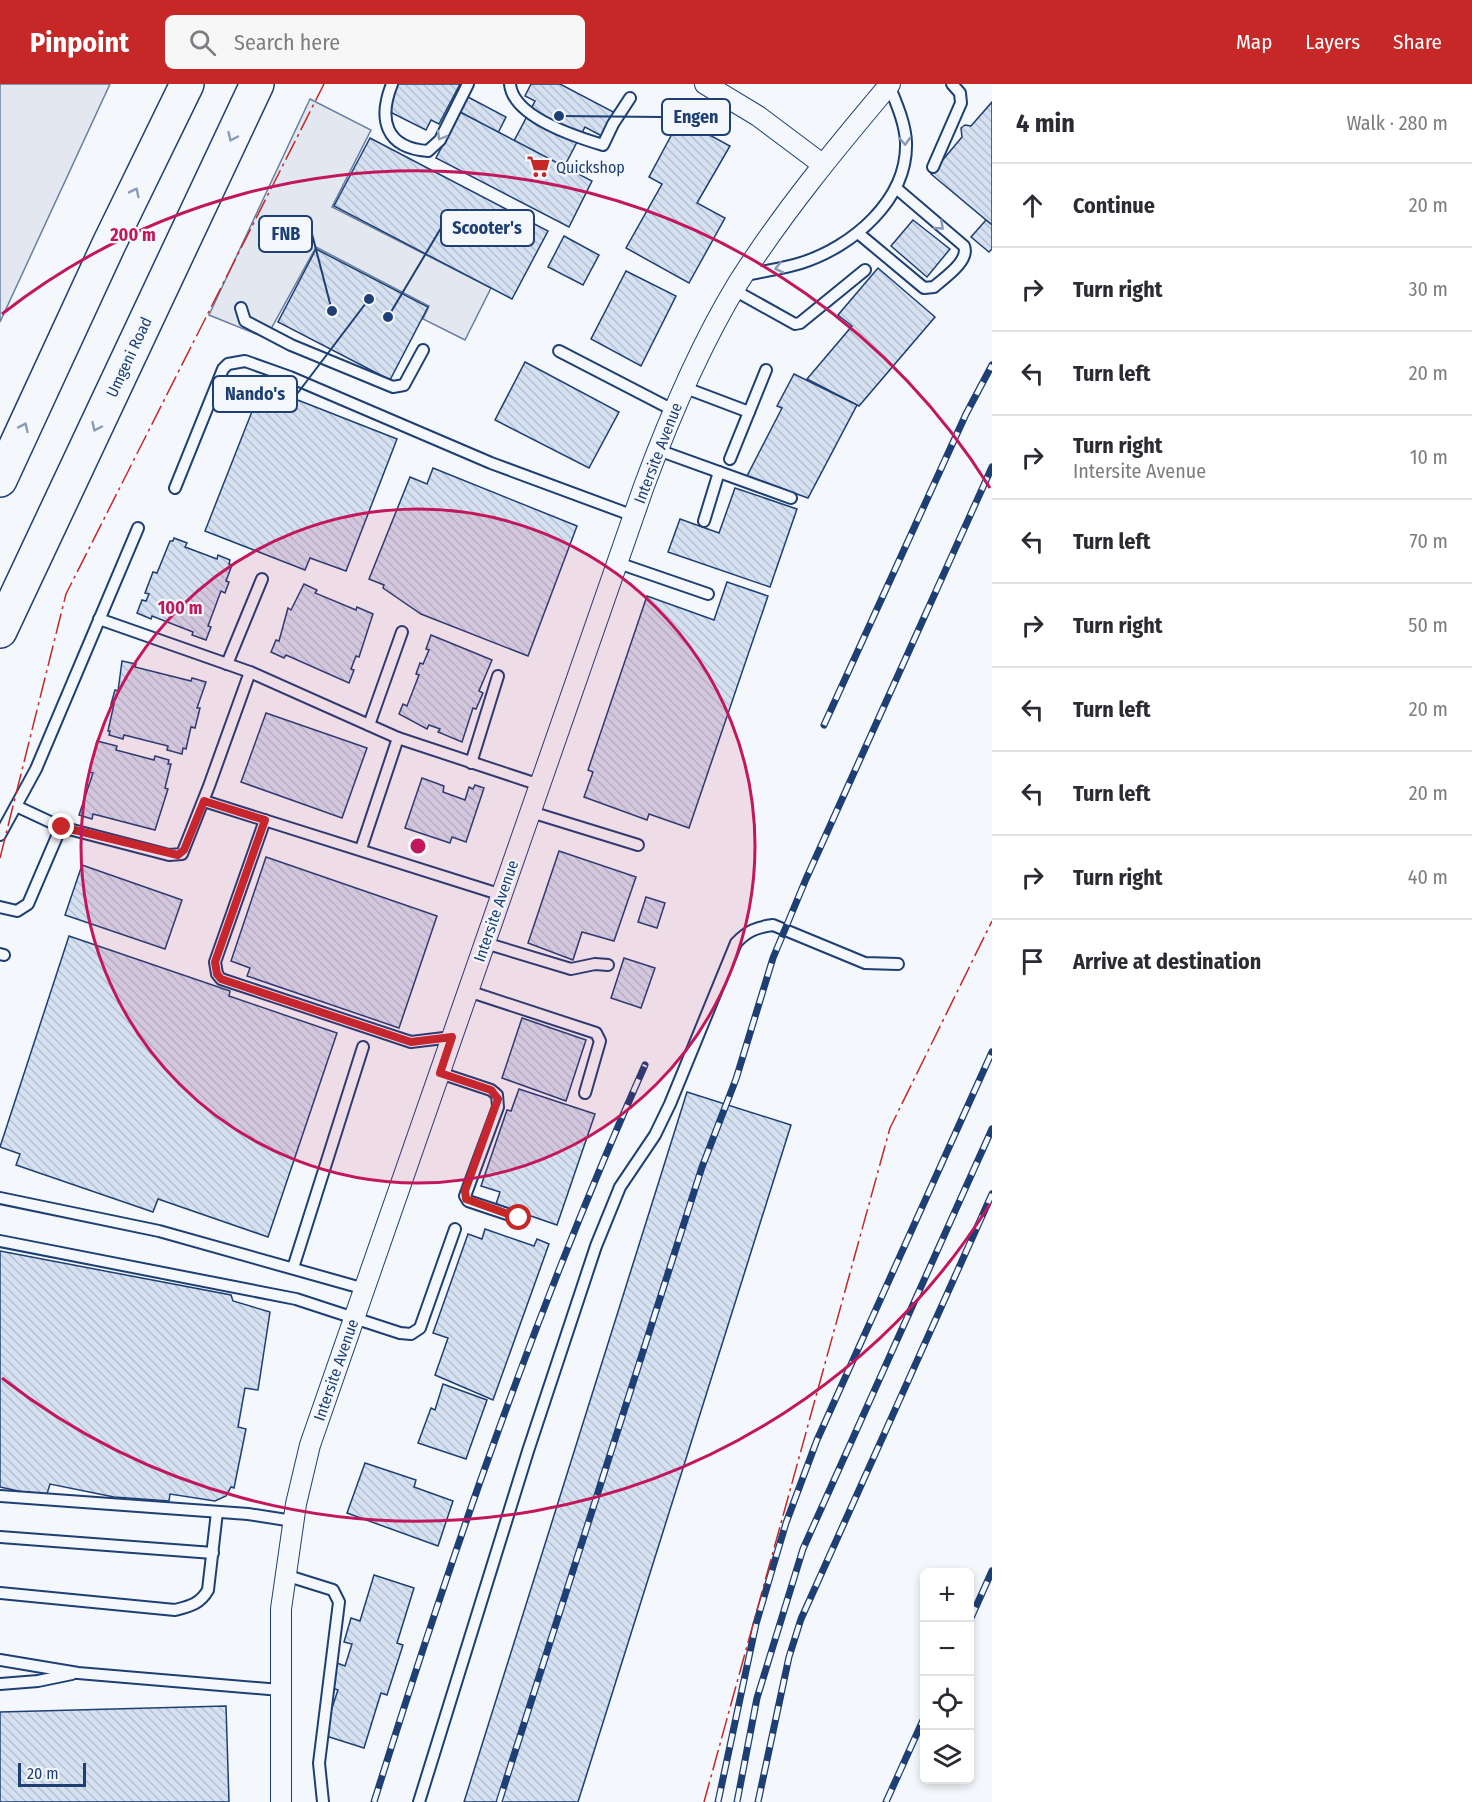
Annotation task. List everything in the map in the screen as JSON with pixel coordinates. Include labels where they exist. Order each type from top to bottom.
[{"type":"highway","points":[[0,480],[109,244],[187,84]]},
{"type":"highway","name":"Umgeni Road","points":[[0,631],[257,84]]},
{"type":"street","points":[[705,84],[758,116],[822,164]]},
{"type":"street","name":"Intersite Avenue","points":[[281,1802],[281,1609],[294,1521],[310,1445],[634,516],[683,387],[738,283],[822,164],[890,84]]},
{"type":"lane","points":[[392,84],[384,109],[389,131],[396,140],[410,148],[428,151],[440,140],[468,84]]},
{"type":"lane","points":[[510,84],[511,93],[527,111],[569,135],[603,145],[612,124],[630,98]]},
{"type":"lane","points":[[738,283],[801,263],[858,233],[881,210],[896,188],[906,143],[900,113],[890,84]]},
{"type":"lane","points":[[933,167],[961,103],[960,93],[952,84]]},
{"type":"lane","points":[[858,233],[924,288],[934,287],[960,262],[965,255],[964,246],[896,188]]},
{"type":"lane","points":[[738,283],[795,324],[865,270]]},
{"type":"lane","points":[[241,308],[245,321],[291,345],[393,387],[404,385],[423,350]]},
{"type":"lane","points":[[559,351],[674,410]]},
{"type":"lane","points":[[175,488],[223,369],[228,364],[245,361],[290,377],[491,463],[634,516]]},
{"type":"lane","points":[[730,459],[766,370]]},
{"type":"lane","points":[[683,387],[749,412]]},
{"type":"lane","points":[[658,450],[791,498]]},
{"type":"lane","points":[[704,521],[719,472]]},
{"type":"lane","points":[[0,835],[36,770],[138,528]]},
{"type":"lane","points":[[618,563],[708,594]]},
{"type":"lane","points":[[227,664],[262,579]]},
{"type":"lane","points":[[99,619],[249,672],[398,738],[540,785]]},
{"type":"lane","points":[[369,725],[402,632]]},
{"type":"lane","points":[[16,806],[62,827],[178,855],[184,850],[204,801],[249,672]]},
{"type":"lane","points":[[471,763],[498,676]]},
{"type":"lane","points":[[361,849],[398,738]]},
{"type":"lane","points":[[204,801],[502,895]]},
{"type":"lane","points":[[531,812],[638,845]]},
{"type":"lane","points":[[265,820],[215,962],[217,974],[221,979],[411,1042],[452,1037]]},
{"type":"lane","points":[[0,907],[17,911],[28,904],[62,827]]},
{"type":"lane","points":[[419,1802],[528,1451],[596,1246],[620,1187],[655,1135],[670,1104],[736,943],[746,933],[759,926],[773,925],[865,963],[898,964]]},
{"type":"lane","points":[[485,943],[571,969],[595,964],[608,965]]},
{"type":"lane","points":[[468,991],[596,1033],[600,1041],[585,1093]]},
{"type":"lane","points":[[293,1268],[363,1047]]},
{"type":"lane","points":[[440,1073],[491,1090],[497,1095],[498,1107],[465,1196],[468,1201],[519,1218]]},
{"type":"lane","points":[[0,1198],[159,1231],[365,1289]]},
{"type":"lane","points":[[0,1241],[296,1299],[400,1333],[417,1332],[455,1229]]},
{"type":"lane","points":[[0,1496],[217,1512],[294,1521]]},
{"type":"lane","points":[[0,1593],[175,1610],[202,1601],[208,1590],[217,1512]]},
{"type":"lane","points":[[0,1537],[213,1553]]},
{"type":"lane","points":[[285,1575],[333,1590],[339,1602],[319,1763],[323,1802]]},
{"type":"lane","points":[[0,1660],[78,1673],[280,1690]]},
{"type":"lane","points":[[0,1684],[38,1681],[78,1673]]},
{"type":"shaded area","points":[[0,84],[110,84],[0,322]]},
{"type":"shaded area","points":[[310,99],[371,130],[332,207],[491,288],[465,340],[423,319],[429,306],[316,247],[266,338],[209,315]]},
{"type":"building","points":[[397,84],[460,84],[439,124],[431,120],[426,130],[392,113],[388,102]]},
{"type":"building","points":[[531,84],[560,84],[623,117],[611,141],[585,127],[564,167],[514,141],[535,101],[525,96]]},
{"type":"building","points":[[468,97],[506,117],[498,133],[460,112]]},
{"type":"building","points":[[992,102],[992,225],[931,174],[962,137],[961,128],[965,125],[971,126]]},
{"type":"building","points":[[460,112],[592,181],[569,227],[436,158]]},
{"type":"building","points":[[680,119],[730,146],[697,203],[725,218],[689,283],[626,248],[662,184],[649,177]]},
{"type":"building","points":[[370,138],[548,231],[512,299],[334,206]]},
{"type":"building","points":[[913,220],[950,249],[927,277],[891,246]]},
{"type":"building","points":[[986,220],[992,225],[992,249],[989,252],[971,237]]},
{"type":"building","points":[[564,236],[599,255],[583,285],[548,267]]},
{"type":"building","points":[[316,249],[428,307],[390,380],[278,322]]},
{"type":"building","points":[[878,268],[935,317],[859,406],[807,379],[852,326],[838,315]]},
{"type":"building","points":[[626,271],[676,296],[641,366],[591,339]]},
{"type":"building","points":[[525,362],[619,412],[589,468],[495,420]]},
{"type":"building","points":[[794,374],[857,405],[808,498],[747,476],[782,408],[777,406]]},
{"type":"building","points":[[262,386],[397,439],[346,571],[310,558],[305,570],[205,531]]},
{"type":"building","points":[[433,468],[577,526],[528,656],[421,614],[383,588],[384,585],[369,579],[410,477],[427,484]]},
{"type":"building","points":[[735,488],[797,509],[770,587],[668,552],[680,519],[719,533]]},
{"type":"building","points":[[174,538],[187,543],[185,547],[217,559],[218,555],[230,560],[229,564],[232,565],[226,581],[229,582],[225,593],[221,591],[208,626],[211,627],[206,640],[192,635],[193,632],[152,616],[151,619],[137,613],[142,600],[146,601],[149,594],[145,593],[153,572],[157,573],[170,541]]},
{"type":"building","points":[[727,582],[768,596],[689,828],[649,814],[647,820],[584,797],[593,772],[588,770],[647,596],[714,620]]},
{"type":"building","points":[[304,584],[317,590],[315,593],[356,610],[357,607],[373,614],[359,657],[356,656],[351,669],[354,670],[349,683],[286,655],[284,658],[271,652],[276,640],[279,641],[288,608],[291,610]]},
{"type":"building","points":[[431,635],[492,660],[479,691],[483,693],[476,709],[473,708],[462,742],[438,732],[440,729],[429,725],[427,729],[399,714],[403,704],[407,706],[419,675],[416,674],[420,663],[423,664],[429,650],[426,649]]},
{"type":"building","points":[[122,661],[136,664],[135,667],[191,681],[192,678],[206,682],[197,708],[200,708],[195,728],[191,727],[186,749],[183,748],[182,754],[167,750],[168,746],[124,735],[123,739],[109,735],[114,704],[111,704],[115,690],[118,691]]},
{"type":"building","points":[[266,713],[367,748],[342,818],[241,782]]},
{"type":"building","points":[[97,741],[117,746],[116,750],[154,760],[155,756],[169,760],[168,764],[171,764],[165,788],[168,789],[155,830],[93,814],[92,819],[79,815],[93,773],[89,772]]},
{"type":"building","points":[[422,778],[444,786],[443,792],[465,800],[469,787],[473,789],[475,785],[484,788],[466,842],[452,837],[450,843],[405,828]]},
{"type":"building","points":[[559,851],[636,877],[614,941],[582,932],[573,960],[528,943]]},
{"type":"building","points":[[266,857],[437,916],[399,1028],[247,976],[250,968],[231,961]]},
{"type":"building","points":[[82,865],[182,900],[165,949],[65,915]]},
{"type":"building","points":[[646,897],[665,903],[657,928],[638,922]]},
{"type":"building","points":[[69,936],[230,991],[229,996],[337,1033],[268,1237],[158,1199],[153,1212],[16,1165],[20,1154],[0,1147]]},
{"type":"building","points":[[624,958],[655,968],[641,1008],[611,998]]},
{"type":"building","points":[[522,1018],[586,1040],[566,1101],[502,1078]]},
{"type":"building","points":[[519,1089],[595,1114],[557,1225],[496,1204],[500,1192],[481,1186],[507,1110],[511,1111]]},
{"type":"building","points":[[687,1092],[791,1125],[578,1802],[464,1802]]},
{"type":"building","points":[[485,1229],[534,1246],[537,1239],[549,1244],[493,1400],[435,1375],[448,1338],[433,1333],[468,1234],[482,1239]]},
{"type":"building","points":[[0,1251],[231,1295],[233,1301],[270,1312],[258,1390],[245,1388],[238,1427],[246,1429],[234,1488],[231,1487],[226,1496],[215,1501],[170,1494],[169,1501],[114,1497],[50,1484],[46,1497],[0,1487]]},
{"type":"building","points":[[443,1384],[487,1400],[466,1459],[418,1443],[431,1408],[435,1410]]},
{"type":"building","points":[[365,1463],[416,1480],[414,1487],[453,1501],[438,1546],[347,1513]]},
{"type":"building","points":[[374,1575],[414,1588],[397,1643],[403,1645],[387,1695],[381,1693],[364,1748],[323,1735],[338,1690],[329,1687],[337,1663],[345,1666],[352,1644],[344,1642],[351,1618],[360,1621]]},
{"type":"building","points":[[226,1706],[229,1802],[0,1802],[0,1712]]},
{"type":"railway","points":[[824,725],[966,414],[992,365]]},
{"type":"railway","points":[[499,1802],[702,1167],[736,1079],[773,958],[806,879],[992,467]]},
{"type":"railway","points":[[718,1802],[756,1624],[786,1523],[817,1440],[992,1052]]},
{"type":"railway","points":[[374,1802],[434,1615],[499,1430],[568,1246],[645,1065]]},
{"type":"railway","points":[[737,1802],[757,1698],[803,1549],[992,1129]]},
{"type":"railway","points":[[758,1802],[789,1657],[801,1619],[992,1194]]},
{"type":"railway","points":[[974,1611],[992,1571]]},
{"type":"railway","points":[[886,1802],[920,1727]]},
{"type":"power","points":[[0,858],[66,594],[324,84]]},
{"type":"power","points":[[704,1802],[890,1128],[992,921]]},
{"type":"place","name":"Engen","points":[[559,116]]},
{"type":"place","name":"Quickshop","points":[[538,167]]},
{"type":"place","name":"Nando's","points":[[369,299]]},
{"type":"place","name":"FNB","points":[[332,311]]},
{"type":"place","name":"Scooter's","points":[[388,317]]},
{"type":"route","points":[[62,827],[170,855],[178,855],[184,850],[204,801],[265,820],[215,962],[217,974],[221,979],[396,1038],[411,1042],[427,1042],[452,1037],[440,1073],[491,1090],[495,1092],[498,1099],[498,1107],[465,1191],[466,1199],[519,1218]]}]
